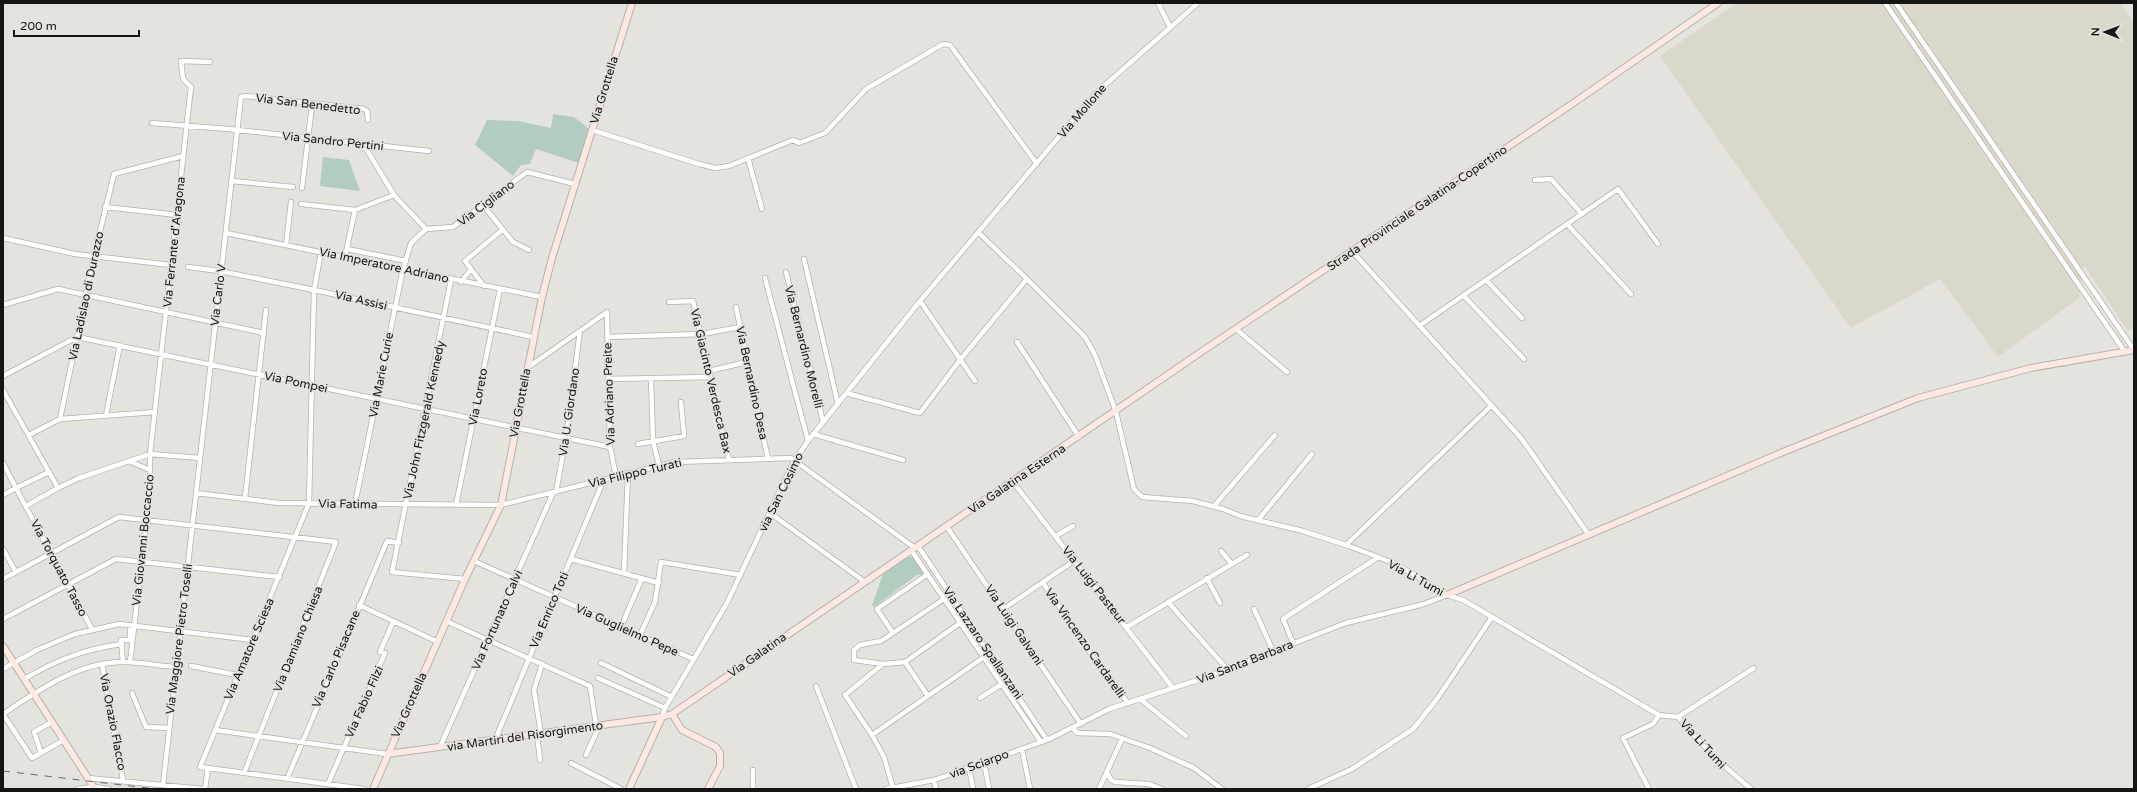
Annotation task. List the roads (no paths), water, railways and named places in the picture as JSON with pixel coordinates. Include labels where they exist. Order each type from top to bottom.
[{"type":"street","name":"Via Grottella","points":[[373,789],[446,621],[501,505],[542,297],[575,184],[632,3]]},
{"type":"street","points":[[1158,3],[1170,27]]},
{"type":"street","name":"Via Mollone","points":[[979,232],[1096,93],[1198,3]]},
{"type":"street","name":"Strada Provinciale Galatina-Copertino","points":[[1116,412],[1236,329],[1572,104],[1718,3]]},
{"type":"street","points":[[1885,3],[2125,352]]},
{"type":"street","points":[[1447,595],[1783,452],[1918,398],[2032,368],[2134,350],[1970,114],[1896,3]]},
{"type":"street","points":[[592,130],[671,156],[716,168],[729,166],[793,140],[799,143],[825,133],[866,88],[943,44],[950,45],[1037,164]]},
{"type":"street","name":"Via Ferrante d'Aragona","points":[[150,454],[191,87],[183,78],[181,61],[210,62]]},
{"type":"street","name":"Via San Benedetto","points":[[241,97],[246,96],[312,105],[364,109],[367,111],[368,120]]},
{"type":"street","name":"Via Carlo V","points":[[196,492],[241,97]]},
{"type":"street","points":[[302,188],[312,105]]},
{"type":"street","name":"Via Sandro Pertini","points":[[152,123],[237,130],[429,151]]},
{"type":"street","points":[[364,144],[394,195],[426,229]]},
{"type":"street","name":"Via Ladislao di Durazzo","points":[[60,419],[94,256],[114,174],[184,156]]},
{"type":"street","points":[[748,158],[762,209]]},
{"type":"street","name":"Via Cigliano","points":[[426,229],[453,228],[527,172],[575,184]]},
{"type":"street","points":[[1535,180],[1551,179],[1582,214]]},
{"type":"street","points":[[232,181],[293,187]]},
{"type":"street","points":[[1419,326],[1618,189],[1658,244]]},
{"type":"street","points":[[301,204],[356,210],[394,195]]},
{"type":"street","points":[[286,245],[291,202]]},
{"type":"street","points":[[483,205],[513,242],[529,250]]},
{"type":"street","points":[[105,207],[177,215]]},
{"type":"street","points":[[345,257],[356,210]]},
{"type":"street","points":[[1567,224],[1631,294]]},
{"type":"street","name":"Via Marie Curie","points":[[355,504],[403,269],[411,243],[426,229]]},
{"type":"street","points":[[484,286],[465,261],[502,230]]},
{"type":"street","name":"Via Li Tumi","points":[[979,232],[1085,337],[1096,355],[1116,412],[1134,489],[1142,497],[1192,502],[1214,506],[1258,520],[1346,544],[1377,558],[1396,564],[1447,595],[1463,600],[1659,715],[1678,717],[1718,762],[1751,789]]},
{"type":"street","name":"via San Cosimo","points":[[662,717],[665,708],[741,575],[794,461],[813,434],[920,301],[979,232]]},
{"type":"street","name":"Via Imperatore Adriano","points":[[226,233],[452,280],[542,297]]},
{"type":"street","points":[[3,238],[75,254],[171,265]]},
{"type":"street","points":[[347,249],[406,261]]},
{"type":"street","points":[[1352,251],[1521,438],[1589,535]]},
{"type":"street","name":"Via Amatore Sciesa","points":[[92,784],[124,780],[204,789],[208,768],[200,767],[280,577],[309,503],[314,290],[321,252]]},
{"type":"street","points":[[804,259],[838,404]]},
{"type":"street","name":"Via Assisi","points":[[188,267],[220,271],[314,290],[533,337]]},
{"type":"street","points":[[462,282],[471,269]]},
{"type":"street","name":"Via Bernardino Morelli","points":[[786,272],[823,422]]},
{"type":"street","points":[[765,278],[808,441]]},
{"type":"street","points":[[846,393],[920,412],[960,360],[1027,279]]},
{"type":"street","name":"Via John Fitzgerald Kennedy","points":[[452,280],[396,560],[392,572],[465,579]]},
{"type":"street","points":[[1486,280],[1522,318]]},
{"type":"street","points":[[3,305],[58,289],[264,333]]},
{"type":"street","name":"Via Loreto","points":[[456,505],[500,289]]},
{"type":"street","points":[[1464,296],[1524,359]]},
{"type":"street","name":"Via Giacinto Verdesca Bax","points":[[669,302],[693,301],[702,334],[729,460]]},
{"type":"street","points":[[920,301],[975,381]]},
{"type":"street","name":"Via Bernardino Desa","points":[[736,307],[768,458]]},
{"type":"street","points":[[245,498],[266,310]]},
{"type":"street","name":"Via Adriano Preite","points":[[580,331],[607,312],[610,447],[616,476]]},
{"type":"street","points":[[607,337],[702,334],[740,327]]},
{"type":"street","points":[[1236,329],[1287,372]]},
{"type":"street","points":[[527,368],[580,331]]},
{"type":"street","name":"Via U. Giordano","points":[[555,492],[566,438],[580,331]]},
{"type":"street","points":[[3,376],[77,337]]},
{"type":"street","name":"Via Pompei","points":[[77,337],[161,353],[474,419],[516,426],[610,447]]},
{"type":"street","points":[[1017,342],[1079,437]]},
{"type":"street","points":[[106,415],[120,345]]},
{"type":"street","points":[[709,371],[747,362]]},
{"type":"street","points":[[609,379],[710,377]]},
{"type":"street","points":[[651,379],[653,441],[659,465]]},
{"type":"street","points":[[3,390],[58,488]]},
{"type":"street","points":[[638,444],[684,436],[681,402]]},
{"type":"street","points":[[1346,544],[1491,406]]},
{"type":"street","points":[[29,436],[60,419],[155,412]]},
{"type":"street","name":"Via Galatina Esterna","points":[[915,548],[1116,412]]},
{"type":"street","points":[[813,434],[903,460]]},
{"type":"street","points":[[1214,506],[1275,435]]},
{"type":"street","points":[[26,506],[79,478],[131,462],[150,454],[200,458]]},
{"type":"street","name":"Via Giovanni Boccaccio","points":[[132,625],[142,561],[150,454]]},
{"type":"street","points":[[1258,520],[1312,454]]},
{"type":"street","name":"Via Filippo Turati","points":[[501,505],[659,465],[687,460],[791,458],[794,461]]},
{"type":"street","points":[[794,461],[915,548]]},
{"type":"street","points":[[131,462],[150,470]]},
{"type":"street","name":"Via Torquato Tasso","points":[[3,463],[92,629]]},
{"type":"street","points":[[3,495],[49,472]]},
{"type":"street","points":[[624,573],[628,473]]},
{"type":"street","name":"Via Enrico Toti","points":[[495,740],[604,479]]},
{"type":"street","name":"Via Luigi Pasteur","points":[[1013,482],[1173,688]]},
{"type":"street","name":"Via Fatima","points":[[196,492],[279,503],[501,505]]},
{"type":"street","name":"Via Maggiore Pietro Toselli","points":[[163,785],[196,492]]},
{"type":"street","name":"Via Fortunato Calvi","points":[[440,747],[555,492]]},
{"type":"street","points":[[770,513],[865,582]]},
{"type":"street","points":[[3,579],[119,517],[296,538]]},
{"type":"street","points":[[1056,536],[1073,526]]},
{"type":"street","name":"Via Luigi Galvani","points":[[947,527],[1004,609],[1080,724]]},
{"type":"street","name":"Via Damiano Chiesa","points":[[244,773],[336,542],[296,538]]},
{"type":"street","name":"Via Carlo Pisacane","points":[[287,779],[301,742],[387,541],[399,543]]},
{"type":"street","name":"Via Lazzaro Spallanzani","points":[[915,548],[928,574],[944,599],[1041,742]]},
{"type":"street","name":"Via Lazzaro Spallanzani","points":[[915,548],[1048,740]]},
{"type":"street","name":"Via Galatina","points":[[662,717],[672,714],[915,548]]},
{"type":"street","points":[[3,550],[16,572]]},
{"type":"street","points":[[1221,551],[1232,564]]},
{"type":"street","points":[[1127,627],[1247,555]]},
{"type":"street","points":[[1294,643],[1283,619],[1377,558]]},
{"type":"street","points":[[3,619],[116,559],[280,577]]},
{"type":"street","points":[[571,559],[659,583]]},
{"type":"street","points":[[1004,609],[1074,561]]},
{"type":"street","name":"Via Guglielmo Pepe","points":[[474,562],[693,659]]},
{"type":"street","points":[[640,635],[655,602],[661,562],[741,575]]},
{"type":"street","points":[[894,633],[877,609],[928,574]]},
{"type":"street","points":[[621,627],[642,578]]},
{"type":"street","points":[[1207,578],[1220,603]]},
{"type":"street","name":"Via Vincenzo Cardarelli","points":[[1043,583],[1095,660],[1128,702]]},
{"type":"street","name":"Via Santa Barbara","points":[[1048,740],[1108,709],[1227,669],[1346,623],[1424,604],[1447,595]]},
{"type":"street","points":[[944,599],[881,641],[860,645],[854,650],[854,660],[883,664],[905,662],[960,623]]},
{"type":"street","points":[[1168,602],[1227,669]]},
{"type":"street","points":[[359,605],[438,642]]},
{"type":"street","points":[[1254,609],[1273,650]]},
{"type":"street","points":[[1308,789],[1352,769],[1412,730],[1437,699],[1492,617]]},
{"type":"street","points":[[446,621],[590,686],[597,731],[586,755]]},
{"type":"street","name":"Via Fabio Filzi","points":[[328,784],[385,653],[380,652],[394,622]]},
{"type":"street","points":[[3,669],[37,650],[92,629],[119,624],[181,630],[253,640]]},
{"type":"street","points":[[123,662],[121,640],[130,640],[132,625]]},
{"type":"street","points":[[130,662],[132,625]]},
{"type":"street","points":[[24,679],[61,659],[93,648],[122,644]]},
{"type":"street","points":[[3,646],[92,784]]},
{"type":"street","points":[[872,735],[984,657]]},
{"type":"street","points":[[64,740],[32,758],[3,714],[34,693],[79,670],[102,664],[123,662],[176,667]]},
{"type":"street","points":[[905,662],[928,696]]},
{"type":"street","points":[[601,663],[672,697]]},
{"type":"street","name":"Via Orazio Flacco","points":[[102,664],[124,780]]},
{"type":"street","points":[[540,760],[539,734],[534,690],[542,664]]},
{"type":"street","points":[[883,664],[845,694],[872,735],[884,757],[891,788]]},
{"type":"street","points":[[191,666],[238,675]]},
{"type":"street","points":[[1678,717],[1754,668]]},
{"type":"street","points":[[598,678],[665,708]]},
{"type":"street","points":[[980,698],[1002,684]]},
{"type":"street","points":[[816,686],[856,789]]},
{"type":"street","points":[[132,693],[146,727],[169,728]]},
{"type":"street","points":[[1140,699],[1186,736]]},
{"type":"street","points":[[672,714],[682,730],[716,748],[720,753],[720,766],[708,789]]},
{"type":"street","points":[[1649,789],[1623,738],[1653,724],[1659,715]]},
{"type":"street","points":[[629,789],[662,717]]},
{"type":"street","name":"via Martiri del Risorgimento","points":[[387,754],[662,717]]},
{"type":"street","points":[[41,753],[34,732],[52,722]]},
{"type":"street","points":[[1073,728],[1077,733],[1110,734],[1181,761],[1194,768],[1222,789]]},
{"type":"street","points":[[215,730],[387,754]]},
{"type":"street","points":[[1099,789],[1122,739]]},
{"type":"street","name":"via Sciarpo","points":[[891,788],[934,780],[1048,740]]},
{"type":"street","points":[[1022,749],[1030,789]]},
{"type":"street","points":[[984,762],[989,789]]},
{"type":"street","points":[[571,763],[621,789]]},
{"type":"street","points":[[969,767],[973,789]]},
{"type":"street","points":[[208,768],[364,789]]},
{"type":"street","points":[[753,770],[753,789]]},
{"type":"street","points":[[1107,772],[1111,780],[1115,782],[1149,784],[1162,789]]},
{"type":"street","points":[[934,780],[936,789]]},
{"type":"street","points":[[77,789],[92,784],[109,789]]},
{"type":"railway","points":[[3,771],[156,789]]}]
